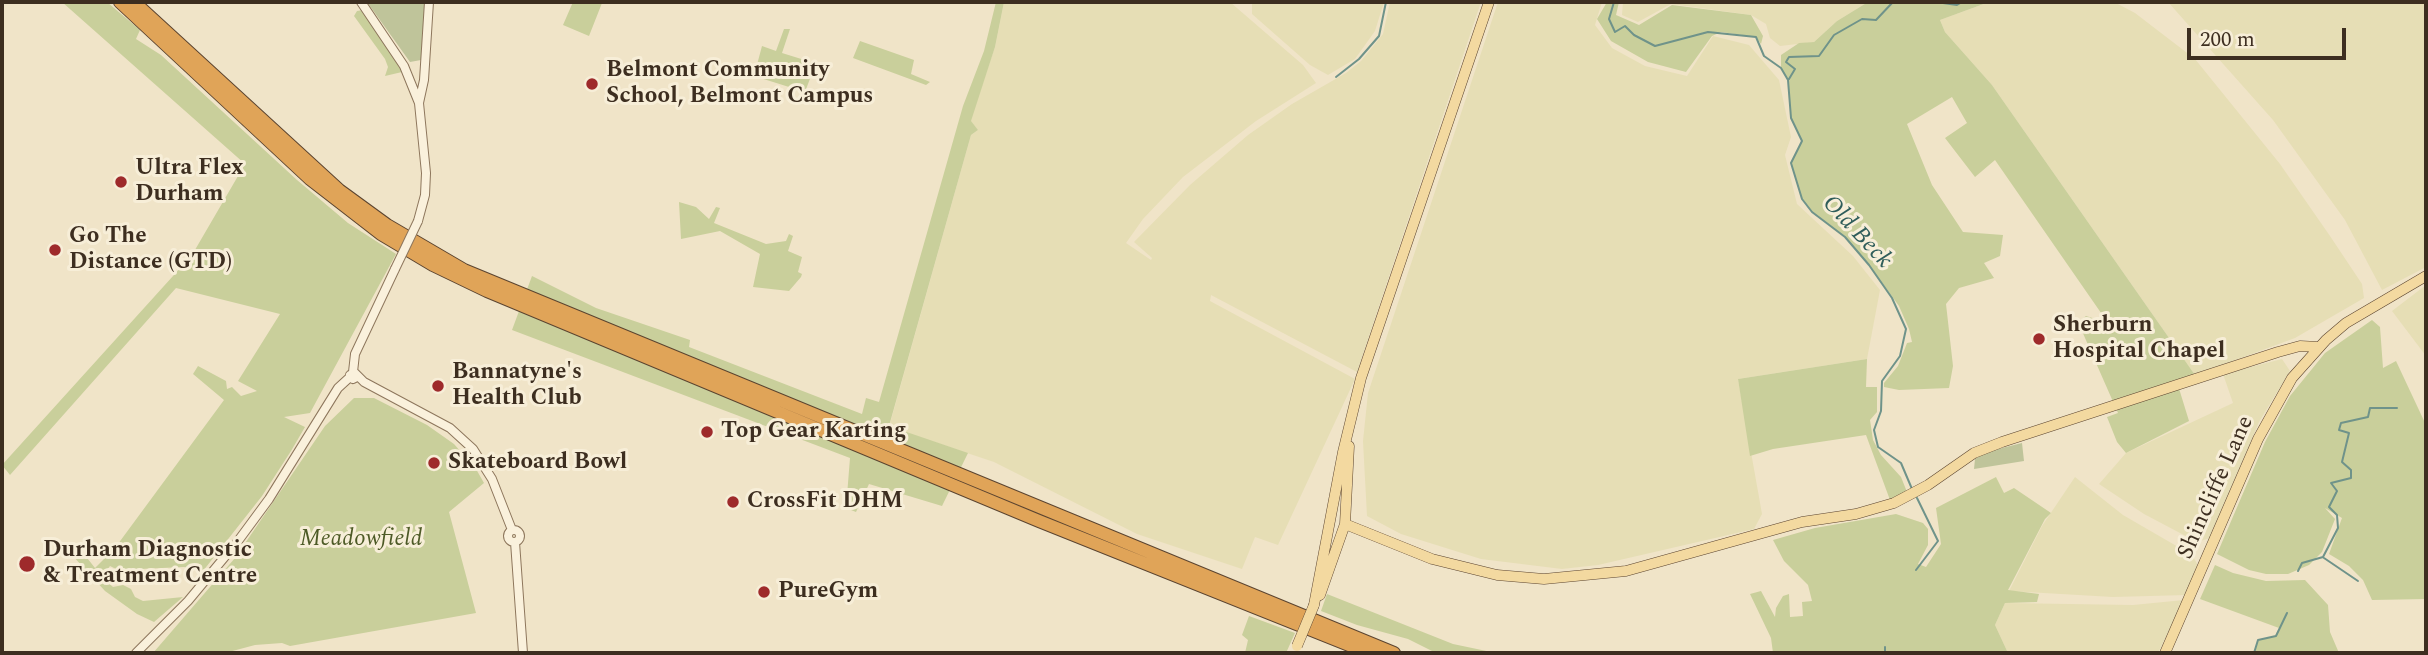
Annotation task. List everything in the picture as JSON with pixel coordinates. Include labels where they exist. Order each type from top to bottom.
[{"type":"highway","points":[[120,2],[310,178],[381,234],[433,265],[487,291],[1039,521],[1369,653]]},
{"type":"highway","points":[[134,2],[339,190],[395,231],[464,270],[1394,653]]},
{"type":"main road","points":[[1314,605],[1361,378],[1489,2]]},
{"type":"main road","name":"Shincliffe Lane","points":[[2165,653],[2258,439],[2292,378],[2319,347],[2356,316],[2426,276]]},
{"type":"main road","points":[[1331,522],[1341,530],[1366,534],[1432,559],[1497,575],[1574,578],[1626,571],[1802,522],[1856,514],[1906,498],[1974,453],[2003,442],[2278,352],[2300,346],[2319,347]]},
{"type":"main road","points":[[1295,650],[1314,605],[1324,589],[1341,530],[1349,432]]},
{"type":"main road","points":[[1322,572],[1341,530]]},
{"type":"street","points":[[136,653],[188,601],[239,541],[269,499],[338,388],[353,376],[355,354],[418,221],[425,195],[426,173],[419,103],[404,66],[361,2]]},
{"type":"street","points":[[419,103],[424,80],[429,2]]},
{"type":"street","points":[[353,376],[450,428],[473,449],[489,472],[512,530],[509,538],[515,542],[523,653]]},
{"type":"shaded area","points":[[1004,2],[1230,2],[1303,65],[1316,83],[1256,121],[1183,177],[1143,219],[1126,243],[1151,260],[1152,258],[1134,242],[1190,185],[1248,135],[1361,61],[1383,34],[1390,2],[1481,2],[1357,372],[1211,295],[1210,301],[1355,379],[1278,545],[1255,537],[1242,569],[1137,534],[994,462],[889,427],[971,135],[978,130],[970,121],[995,47]]},
{"type":"shaded area","points":[[1252,2],[1384,2],[1375,31],[1355,59],[1328,75],[1310,65],[1252,14]]},
{"type":"shaded area","points":[[1498,2],[1602,2],[1595,25],[1612,48],[1645,66],[1687,76],[1713,36],[1749,45],[1779,80],[1791,137],[1785,155],[1797,204],[1853,256],[1880,290],[1867,359],[1738,379],[1762,514],[1754,529],[1598,565],[1562,569],[1481,559],[1401,534],[1367,516],[1363,441],[1368,393]]},
{"type":"shaded area","points":[[1623,2],[1868,2],[1837,21],[1814,42],[1780,46],[1770,38],[1766,24],[1751,15],[1671,4],[1638,22],[1622,15]]},
{"type":"shaded area","points":[[1989,2],[2114,2],[2135,13],[2195,59],[2280,164],[2362,284],[2364,298],[2295,338],[2195,375],[1992,85],[1945,32],[1940,20]]},
{"type":"shaded area","points":[[2168,2],[2426,2],[2426,267],[2382,290],[2345,220],[2273,120]]},
{"type":"shaded area","points":[[2426,285],[2426,356],[2392,311]]},
{"type":"shaded area","points":[[2282,359],[2290,371],[2259,422],[2210,538],[2197,542],[2144,514],[2099,484],[2126,453],[2233,403],[2223,374]]},
{"type":"shaded area","points":[[2075,477],[2123,515],[2192,555],[2199,567],[2187,595],[2113,597],[2009,591],[2042,526]]},
{"type":"shaded area","points":[[2184,600],[2158,653],[2008,653],[1995,625],[2005,603],[2133,605]]},
{"type":"green space","points":[[62,2],[107,2],[140,30],[136,39],[161,55],[297,180],[348,223],[396,254],[310,413],[284,417],[305,427],[291,451],[262,496],[203,571],[184,567],[118,570],[110,566],[102,577],[113,587],[123,585],[131,589],[135,597],[143,601],[183,597],[154,622],[137,614],[105,591],[72,555],[80,549],[95,568],[115,548],[224,400],[193,374],[198,366],[226,381],[227,389],[232,387],[241,396],[257,391],[238,381],[280,314],[176,288],[10,475],[2,465],[192,255],[245,164]]},
{"type":"green space","points":[[367,2],[425,2],[421,60],[410,62]]},
{"type":"green space","points":[[573,2],[602,3],[589,36],[563,25]]},
{"type":"green space","points":[[996,2],[1004,2],[995,47],[971,121],[978,130],[971,135],[889,426],[968,453],[942,506],[869,484],[856,512],[846,508],[850,458],[512,330],[532,276],[596,308],[690,340],[689,347],[862,414],[866,398],[879,402],[963,106],[984,51]]},
{"type":"green space","points":[[1607,2],[1619,2],[1616,15],[1639,25],[1672,5],[1751,15],[1763,36],[1761,44],[1756,37],[1721,32],[1712,36],[1686,72],[1648,62],[1611,41],[1597,19]]},
{"type":"green space","points":[[1868,2],[1989,2],[1940,20],[1945,32],[1992,85],[2195,375],[2177,382],[2189,421],[2126,453],[2117,442],[2107,417],[2118,413],[2078,322],[2086,316],[2108,323],[1995,160],[1975,177],[1945,138],[1967,123],[1952,97],[1907,124],[1932,185],[1963,232],[2003,235],[2000,256],[1984,263],[1994,278],[1959,288],[1946,304],[1953,366],[1949,388],[1899,390],[1884,387],[1884,383],[1898,366],[1907,343],[1912,342],[1909,329],[1899,306],[1869,265],[1845,237],[1812,212],[1802,199],[1791,163],[1802,141],[1791,118],[1788,80],[1781,68],[1781,55],[1799,43],[1814,42],[1837,21]]},
{"type":"green space","points":[[363,10],[402,72],[385,76],[388,67],[385,59],[354,16],[357,11]]},
{"type":"green space","points":[[784,29],[790,29],[782,53],[811,62],[807,74],[811,76],[805,92],[754,76],[762,46],[776,51]]},
{"type":"green space","points":[[860,41],[914,60],[911,74],[930,82],[926,85],[853,58]]},
{"type":"green space","points":[[679,202],[696,207],[709,219],[716,207],[720,208],[714,223],[766,244],[786,241],[789,234],[793,236],[788,251],[802,257],[798,272],[802,274],[801,277],[789,291],[753,287],[760,254],[720,231],[681,239]]},
{"type":"green space","points":[[2372,320],[2380,327],[2383,368],[2396,361],[2426,425],[2426,599],[2372,600],[2363,580],[2349,566],[2329,554],[2342,518],[2325,508],[2335,519],[2322,552],[2309,565],[2288,574],[2266,574],[2249,570],[2217,554],[2265,442],[2290,396],[2325,353]]},
{"type":"green space","points":[[1867,359],[1866,387],[1877,387],[1877,412],[1870,420],[1873,440],[1881,455],[1901,477],[1907,492],[1890,500],[1866,435],[1773,449],[1750,456],[1738,379]]},
{"type":"green space","name":"Meadowfield","points":[[354,398],[374,398],[427,425],[454,444],[476,469],[484,483],[449,512],[476,613],[290,646],[282,643],[255,645],[225,653],[153,653],[235,558],[325,426]]},
{"type":"green space","points":[[2022,443],[2024,461],[1974,469],[1975,459],[1986,452]]},
{"type":"green space","points":[[1996,477],[2004,493],[2014,488],[2051,513],[2045,519],[2008,590],[2039,594],[2037,602],[2005,603],[1995,625],[2008,653],[1773,653],[1771,638],[1750,594],[1761,591],[1775,617],[1776,608],[1783,596],[1789,594],[1790,617],[1803,616],[1802,602],[1812,601],[1808,585],[1784,561],[1773,540],[1815,528],[1896,514],[1923,523],[1928,529],[1928,545],[1918,564],[1926,567],[1941,544],[1936,508]]},
{"type":"green space","points":[[2215,565],[2233,573],[2266,581],[2305,580],[2328,605],[2330,632],[2339,653],[2254,653],[2258,640],[2275,636],[2279,628],[2200,599]]},
{"type":"green space","points":[[1327,594],[1453,644],[1496,653],[1436,653],[1408,639],[1357,625],[1321,611]]},
{"type":"green space","points":[[1249,616],[1295,633],[1286,653],[1245,653],[1248,640],[1242,635]]},
{"type":"waterway","points":[[1336,77],[1359,59],[1379,36],[1386,2]]},
{"type":"waterway","name":"Old Beck","points":[[1614,2],[1609,19],[1615,32],[1625,26],[1634,35],[1655,46],[1708,32],[1756,37],[1764,56],[1781,68],[1788,80],[1791,118],[1802,141],[1791,163],[1802,199],[1812,212],[1845,237],[1869,265],[1892,298],[1906,329],[1900,356],[1882,381],[1881,411],[1874,430],[1878,447],[1901,463],[1912,489]]},
{"type":"waterway","points":[[1789,79],[1795,69],[1786,62],[1789,57],[1819,56],[1834,35],[1862,19],[1876,20],[1893,2]]},
{"type":"waterway","points":[[1936,2],[1957,5],[1962,2]]},
{"type":"waterway","points":[[2298,571],[2302,563],[2323,557],[2338,528],[2337,515],[2329,507],[2337,491],[2331,483],[2351,478],[2351,470],[2342,462],[2349,433],[2339,430],[2341,423],[2368,417],[2370,408],[2397,408]]},
{"type":"waterway","name":"Old Beck","points":[[1916,570],[1938,541],[1917,498]]},
{"type":"waterway","points":[[2324,558],[2358,581]]},
{"type":"waterway","points":[[2254,653],[2258,640],[2276,636],[2287,613]]},
{"type":"waterway","name":"Old Beck","points":[[1885,647],[1885,653]]},
{"type":"place","name":"Belmont Community School, Belmont Campus","points":[[592,84]]},
{"type":"place","name":"Ultra Flex Durham","points":[[121,182]]},
{"type":"place","name":"Go The Distance (GTD)","points":[[55,250]]},
{"type":"place","name":"Sherburn Hospital Chapel","points":[[2039,339]]},
{"type":"place","name":"Bannatyne's Health Club","points":[[438,386]]},
{"type":"place","name":"Top Gear Karting","points":[[707,432]]},
{"type":"place","name":"Skateboard Bowl","points":[[434,463]]},
{"type":"place","name":"CrossFit DHM","points":[[733,502]]},
{"type":"place","name":"Durham Diagnostic & Treatment Centre","points":[[27,564]]},
{"type":"place","name":"PureGym","points":[[764,592]]}]
